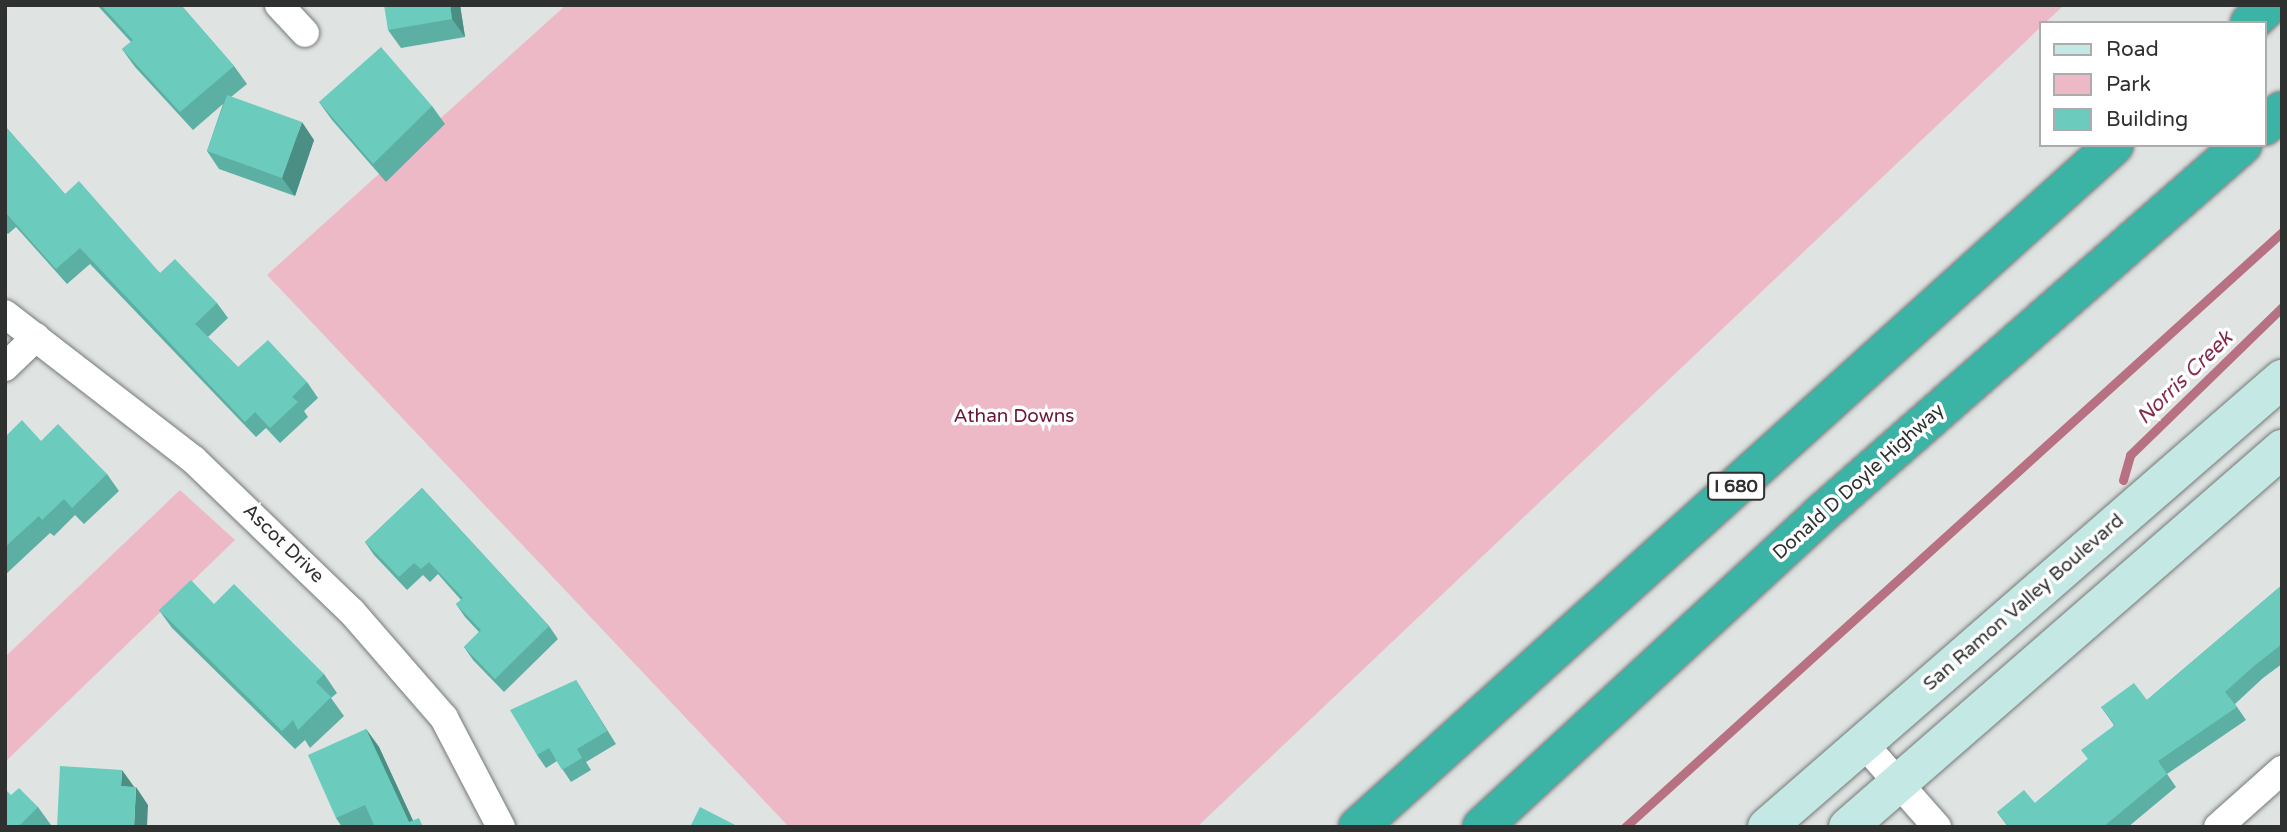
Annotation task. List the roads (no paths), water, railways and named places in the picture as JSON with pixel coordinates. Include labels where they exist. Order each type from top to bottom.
[{"type":"highway","points":[[2252,21],[2269,5]]},
{"type":"highway","points":[[2266,124],[2282,110]]},
{"type":"highway","name":"I 680","points":[[1359,827],[2112,147]]},
{"type":"highway","name":"Donald D Doyle Highway","points":[[1482,827],[1821,514],[2240,147]]},
{"type":"main road","name":"San Ramon Valley Boulevard","points":[[1767,827],[2282,380]]},
{"type":"main road","points":[[1848,827],[2282,449]]},
{"type":"street","points":[[279,5],[305,33]]},
{"type":"street","name":"Ascot Drive","points":[[5,314],[194,460],[352,612],[444,718],[501,827]]},
{"type":"street","points":[[5,367],[36,337]]},
{"type":"street","points":[[1863,743],[1937,827]]},
{"type":"street","points":[[2218,827],[2282,770]]},
{"type":"waterway","points":[[1625,827],[2282,232]]},
{"type":"waterway","name":"Norris Creek","points":[[2123,480],[2130,455],[2282,307]]},
{"type":"park label","name":"Athan Downs","points":[[1014,417]]}]
